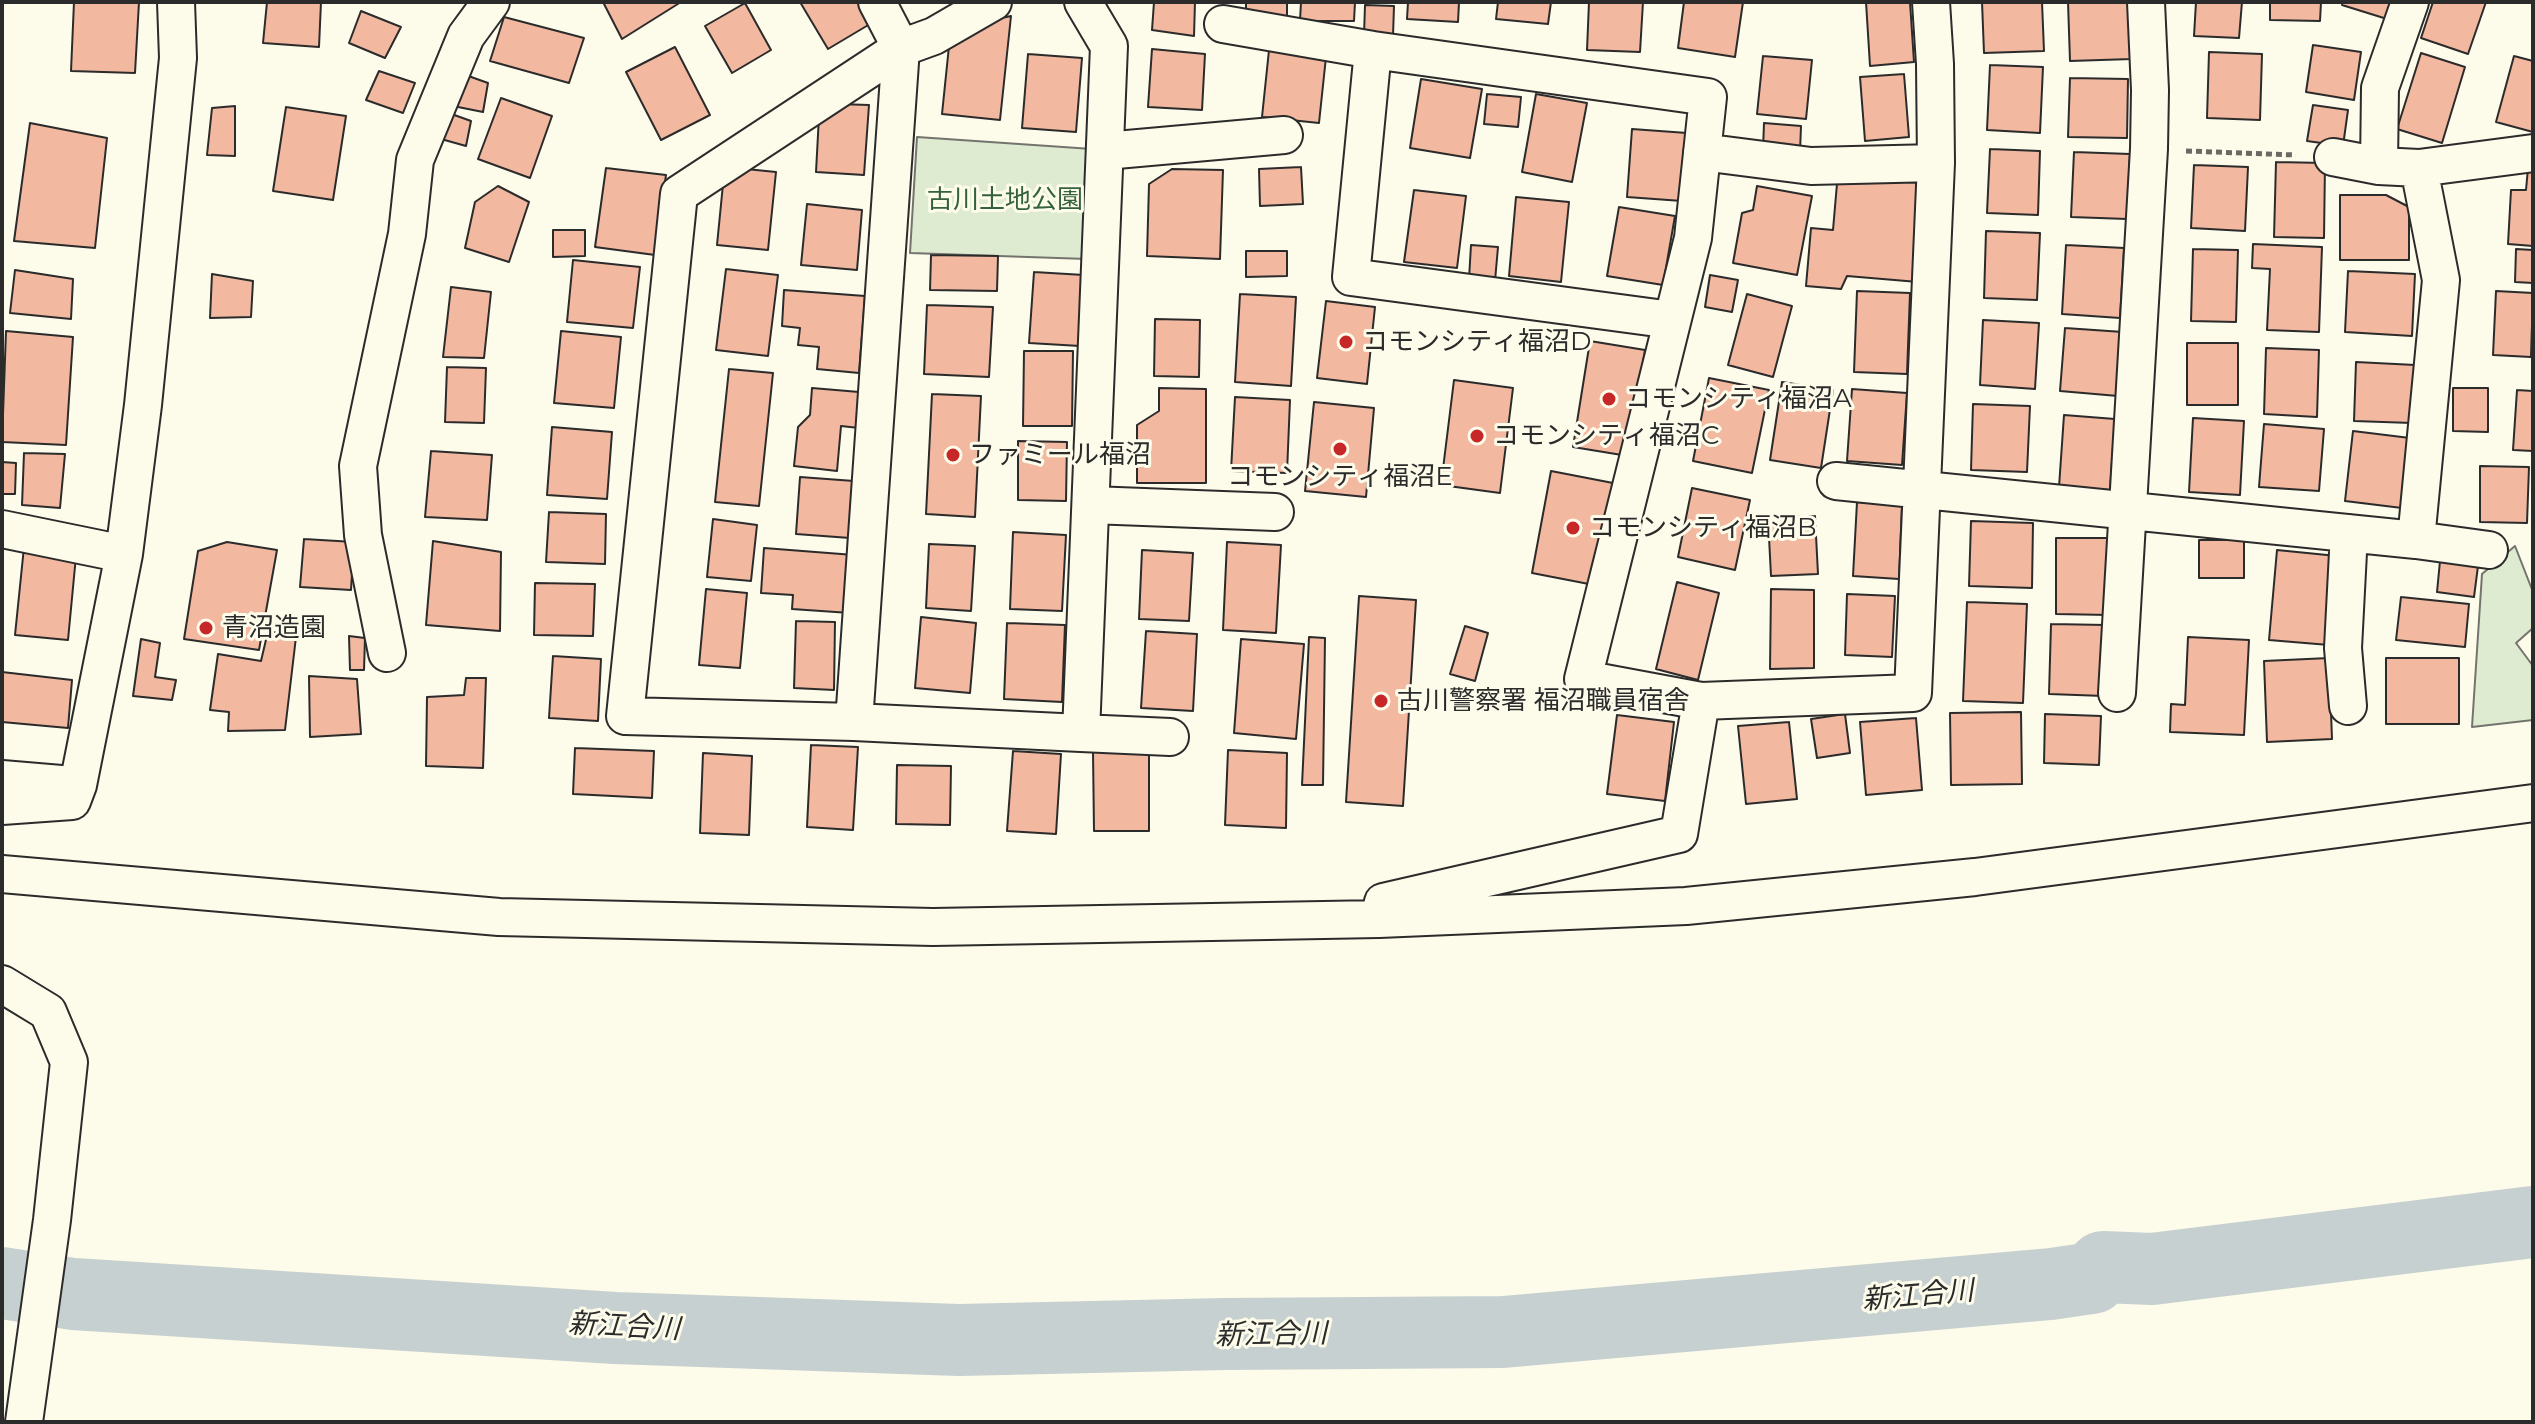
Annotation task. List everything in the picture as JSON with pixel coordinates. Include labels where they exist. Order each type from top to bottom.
[{"type":"street","points":[[2,806],[72,801],[78,785],[124,554],[143,405],[178,58],[176,2]]},
{"type":"street","points":[[387,653],[363,535],[358,466],[407,234],[415,160],[466,36],[491,2]]},
{"type":"street","points":[[854,722],[901,48],[877,2]]},
{"type":"street","points":[[993,2],[934,36],[901,48],[679,194],[625,716],[854,722],[1170,737]]},
{"type":"street","points":[[1081,733],[1109,46],[1083,2]]},
{"type":"street","points":[[1223,24],[1373,50],[1708,97],[1693,238],[1583,679],[1701,701],[1913,693],[1936,163],[1931,2]]},
{"type":"street","points":[[2117,693],[2149,149],[2146,2]]},
{"type":"street","points":[[2379,166],[2380,88],[2410,2]]},
{"type":"street","points":[[1373,50],[1351,277],[1672,320]]},
{"type":"street","points":[[1105,151],[1284,135]]},
{"type":"street","points":[[1702,152],[1811,166],[1936,163]]},
{"type":"street","points":[[2333,157],[2379,166],[2419,168],[2533,153]]},
{"type":"street","points":[[2416,540],[2441,280],[2419,168]]},
{"type":"street","points":[[1836,481],[2489,550]]},
{"type":"street","points":[[1091,505],[1275,512]]},
{"type":"street","points":[[2,529],[124,554]]},
{"type":"street","points":[[2348,706],[2343,648],[2349,533]]},
{"type":"street","points":[[1379,919],[1383,902],[1679,834],[1701,701]]},
{"type":"street","points":[[2,779],[78,785]]},
{"type":"street","points":[[2,874],[499,917],[933,927],[1379,919],[1717,903],[1975,877],[2533,803]]},
{"type":"street","points":[[2,984],[48,1012],[69,1062],[52,1220],[24,1422]]},
{"type":"path","points":[[2149,149],[2333,157]]},
{"type":"green space","name":"古川土地公園","points":[[917,137],[1092,149],[1087,259],[910,253]]},
{"type":"green space","points":[[2515,546],[2533,592],[2533,628],[2516,643],[2533,666],[2533,720],[2472,727],[2482,574]]},
{"type":"building","points":[[74,2],[139,2],[135,73],[71,71]]},
{"type":"building","points":[[267,2],[321,2],[319,47],[263,43]]},
{"type":"building","points":[[603,2],[681,2],[622,39]]},
{"type":"building","points":[[800,2],[857,2],[870,24],[828,49]]},
{"type":"building","points":[[1154,2],[1195,2],[1194,36],[1152,30]]},
{"type":"building","points":[[1246,2],[1287,2],[1287,20],[1246,20]]},
{"type":"building","points":[[1301,2],[1355,2],[1354,21],[1300,21]]},
{"type":"building","points":[[1408,2],[1459,2],[1458,22],[1407,19]]},
{"type":"building","points":[[1498,2],[1551,2],[1548,24],[1496,19]]},
{"type":"building","points":[[1589,2],[1643,2],[1640,52],[1587,50]]},
{"type":"building","points":[[1684,2],[1743,2],[1735,57],[1678,48]]},
{"type":"building","points":[[1866,2],[1910,2],[1914,62],[1870,66]]},
{"type":"building","points":[[1982,2],[2042,2],[2044,51],[1984,53]]},
{"type":"building","points":[[2068,2],[2131,2],[2132,59],[2070,61]]},
{"type":"building","points":[[2196,2],[2242,2],[2239,38],[2194,36]]},
{"type":"building","points":[[2270,2],[2321,2],[2320,21],[2270,20]]},
{"type":"building","points":[[2343,2],[2393,2],[2387,19],[2342,5]]},
{"type":"building","points":[[2433,2],[2486,2],[2468,54],[2421,38]]},
{"type":"building","points":[[745,3],[771,50],[732,73],[705,26]]},
{"type":"building","points":[[1365,5],[1394,6],[1393,36],[1364,35]]},
{"type":"building","points":[[361,11],[401,27],[385,58],[349,43]]},
{"type":"building","points":[[1011,16],[1000,120],[942,114],[949,46],[973,24]]},
{"type":"building","points":[[504,17],[584,38],[569,83],[490,61]]},
{"type":"building","points":[[2313,45],[2361,52],[2354,100],[2306,92]]},
{"type":"building","points":[[675,47],[710,115],[661,140],[626,72]]},
{"type":"building","points":[[1152,49],[1205,54],[1202,110],[1148,107]]},
{"type":"building","points":[[1269,50],[1326,57],[1319,123],[1262,117]]},
{"type":"building","points":[[2209,52],[2262,54],[2260,120],[2207,118]]},
{"type":"building","points":[[2421,53],[2465,67],[2442,143],[2397,129]]},
{"type":"building","points":[[1028,54],[1082,58],[1076,132],[1022,128]]},
{"type":"building","points":[[1763,56],[1812,60],[1806,119],[1757,114]]},
{"type":"building","points":[[2514,56],[2533,61],[2533,132],[2496,122]]},
{"type":"building","points":[[1990,65],[2043,67],[2040,133],[1987,130]]},
{"type":"building","points":[[379,71],[415,83],[403,113],[366,100]]},
{"type":"building","points":[[460,73],[488,83],[483,112],[448,105]]},
{"type":"building","points":[[1904,74],[1909,137],[1865,141],[1860,77]]},
{"type":"building","points":[[2070,78],[2128,79],[2127,138],[2068,137]]},
{"type":"building","points":[[1421,79],[1482,89],[1470,158],[1410,148]]},
{"type":"building","points":[[1487,94],[1521,97],[1518,127],[1484,124]]},
{"type":"building","points":[[1536,94],[1587,103],[1572,182],[1522,172]]},
{"type":"building","points":[[501,98],[552,116],[530,178],[478,159]]},
{"type":"building","points":[[838,104],[869,105],[864,175],[816,172],[819,116]]},
{"type":"building","points":[[2313,105],[2348,110],[2343,146],[2307,141]]},
{"type":"building","points":[[235,106],[235,156],[207,155],[212,108]]},
{"type":"building","points":[[286,107],[346,116],[333,200],[273,191]]},
{"type":"building","points":[[446,112],[471,121],[466,146],[441,139]]},
{"type":"building","points":[[30,123],[107,138],[95,248],[14,241]]},
{"type":"building","points":[[1764,123],[1801,126],[1800,152],[1763,150]]},
{"type":"building","points":[[1632,129],[1687,133],[1682,201],[1627,197]]},
{"type":"building","points":[[1990,149],[2040,151],[2038,215],[1987,213]]},
{"type":"building","points":[[2074,152],[2130,154],[2127,219],[2071,217]]},
{"type":"building","points":[[2276,162],[2325,163],[2324,238],[2274,237]]},
{"type":"building","points":[[2194,165],[2248,167],[2245,231],[2191,228]]},
{"type":"building","points":[[1301,167],[1303,204],[1260,206],[1259,169]]},
{"type":"building","points":[[606,168],[666,175],[655,255],[595,247]]},
{"type":"building","points":[[736,168],[776,172],[768,250],[717,245],[724,174]]},
{"type":"building","points":[[2528,168],[2533,168],[2533,246],[2508,244],[2511,190],[2526,190]]},
{"type":"building","points":[[1172,169],[1223,170],[1220,259],[1147,256],[1149,184]]},
{"type":"building","points":[[1838,172],[1926,180],[1918,282],[1847,276],[1841,289],[1806,286],[1811,228],[1833,230]]},
{"type":"building","points":[[498,186],[529,202],[509,262],[465,248],[475,202]]},
{"type":"building","points":[[1757,186],[1812,196],[1797,275],[1733,263],[1742,213],[1753,210]]},
{"type":"building","points":[[1414,190],[1466,196],[1457,268],[1404,262]]},
{"type":"building","points":[[2340,195],[2386,195],[2409,207],[2409,260],[2340,260]]},
{"type":"building","points":[[1516,197],[1569,202],[1561,282],[1509,276]]},
{"type":"building","points":[[807,204],[862,210],[857,270],[801,265]]},
{"type":"building","points":[[1619,207],[1675,216],[1663,285],[1607,276]]},
{"type":"building","points":[[553,230],[585,230],[585,256],[553,257]]},
{"type":"building","points":[[1986,231],[2040,233],[2037,300],[1984,298]]},
{"type":"building","points":[[2253,244],[2322,247],[2319,332],[2267,330],[2270,269],[2252,268]]},
{"type":"building","points":[[1471,245],[1498,247],[1495,281],[1469,279]]},
{"type":"building","points":[[2066,245],[2124,248],[2120,318],[2062,314]]},
{"type":"building","points":[[2193,249],[2238,250],[2236,322],[2191,321]]},
{"type":"building","points":[[2516,249],[2533,250],[2533,283],[2515,282]]},
{"type":"building","points":[[1246,251],[1287,251],[1287,276],[1246,277]]},
{"type":"building","points":[[931,255],[998,256],[997,291],[930,290]]},
{"type":"building","points":[[573,260],[640,267],[633,328],[567,322]]},
{"type":"building","points":[[726,269],[778,275],[768,356],[716,350]]},
{"type":"building","points":[[15,270],[73,279],[71,319],[10,313]]},
{"type":"building","points":[[2348,271],[2415,274],[2412,336],[2345,332]]},
{"type":"building","points":[[1034,272],[1084,275],[1080,346],[1029,343]]},
{"type":"building","points":[[212,274],[253,281],[251,317],[210,318]]},
{"type":"building","points":[[1710,275],[1738,280],[1732,312],[1705,307]]},
{"type":"building","points":[[451,287],[491,292],[484,358],[443,357]]},
{"type":"building","points":[[784,290],[865,296],[859,373],[817,369],[819,347],[798,345],[800,328],[782,326]]},
{"type":"building","points":[[1857,291],[1910,293],[1907,374],[1854,372]]},
{"type":"building","points":[[2496,291],[2533,293],[2531,357],[2493,355]]},
{"type":"building","points":[[1240,294],[1296,297],[1291,386],[1235,382]]},
{"type":"building","points":[[1747,294],[1792,306],[1773,377],[1728,365]]},
{"type":"building","name":"コモンシティ福沼D","points":[[1326,301],[1375,307],[1367,384],[1317,378]]},
{"type":"building","points":[[927,305],[993,307],[989,377],[924,374]]},
{"type":"building","points":[[1155,319],[1200,320],[1199,377],[1154,376]]},
{"type":"building","points":[[1983,320],[2039,323],[2035,389],[1980,385]]},
{"type":"building","points":[[2065,328],[2123,332],[2118,396],[2060,391]]},
{"type":"building","points":[[6,331],[73,337],[66,445],[2,442]]},
{"type":"building","points":[[561,331],[621,337],[614,408],[554,403]]},
{"type":"building","name":"コモンシティ福沼A","points":[[1590,341],[1645,350],[1628,456],[1573,447]]},
{"type":"building","points":[[2187,343],[2238,343],[2238,405],[2187,405]]},
{"type":"building","points":[[2266,348],[2319,350],[2317,417],[2264,414]]},
{"type":"building","points":[[1024,351],[1073,351],[1072,426],[1023,426]]},
{"type":"building","points":[[2356,362],[2415,365],[2412,423],[2354,421]]},
{"type":"building","points":[[447,367],[486,368],[484,423],[445,422]]},
{"type":"building","points":[[729,369],[773,373],[759,506],[715,502]]},
{"type":"building","points":[[1709,378],[1769,390],[1752,473],[1693,461]]},
{"type":"building","name":"コモンシティ福沼C","points":[[1454,380],[1513,388],[1500,493],[1441,485]]},
{"type":"building","points":[[1782,382],[1833,390],[1821,468],[1770,460]]},
{"type":"building","points":[[812,388],[871,393],[868,429],[841,426],[837,471],[794,466],[798,427],[810,415]]},
{"type":"building","points":[[1159,388],[1206,389],[1206,483],[1137,483],[1137,425],[1159,411]]},
{"type":"building","points":[[2453,388],[2488,388],[2488,432],[2453,431]]},
{"type":"building","points":[[1852,389],[1907,393],[1902,465],[1847,461]]},
{"type":"building","points":[[2517,390],[2533,391],[2533,451],[2513,450]]},
{"type":"building","name":"ファミール福沼","points":[[932,394],[981,396],[975,517],[926,514]]},
{"type":"building","points":[[1235,397],[1290,400],[1287,473],[1231,471]]},
{"type":"building","name":"コモンシティ福沼E","points":[[1314,402],[1374,408],[1366,497],[1305,491]]},
{"type":"building","points":[[1973,404],[2030,406],[2027,472],[1971,470]]},
{"type":"building","points":[[2064,415],[2115,419],[2110,490],[2059,487]]},
{"type":"building","points":[[2193,418],[2244,421],[2240,495],[2189,492]]},
{"type":"building","points":[[2264,424],[2324,429],[2319,491],[2259,487]]},
{"type":"building","points":[[552,427],[612,432],[607,499],[547,495]]},
{"type":"building","points":[[2353,431],[2410,438],[2402,508],[2345,501]]},
{"type":"building","points":[[1018,441],[1067,442],[1066,501],[1018,500]]},
{"type":"building","points":[[431,451],[492,455],[487,520],[425,517]]},
{"type":"building","points":[[24,453],[65,454],[60,508],[22,505]]},
{"type":"building","points":[[2,462],[16,463],[15,494],[2,494]]},
{"type":"building","points":[[2480,466],[2529,467],[2527,523],[2480,522]]},
{"type":"building","name":"コモンシティ福沼B","points":[[1551,471],[1613,483],[1594,585],[1532,573]]},
{"type":"building","points":[[800,477],[854,481],[850,538],[796,534]]},
{"type":"building","points":[[1692,488],[1750,500],[1735,570],[1678,557]]},
{"type":"building","points":[[1857,502],[1902,505],[1899,579],[1853,576]]},
{"type":"building","points":[[549,512],[606,514],[605,564],[546,562]]},
{"type":"building","points":[[1815,516],[1818,574],[1771,576],[1768,518]]},
{"type":"building","points":[[713,519],[757,525],[751,581],[707,577]]},
{"type":"building","points":[[1971,521],[2033,523],[2032,588],[1969,586]]},
{"type":"building","points":[[1013,532],[1066,535],[1062,611],[1010,609]]},
{"type":"building","points":[[2056,538],[2109,538],[2109,615],[2056,614]]},
{"type":"building","points":[[304,539],[354,542],[351,590],[300,587]]},
{"type":"building","points":[[2199,540],[2244,540],[2244,578],[2199,578]]},
{"type":"building","points":[[433,541],[501,552],[500,631],[426,625]]},
{"type":"building","points":[[227,542],[277,550],[259,650],[184,639],[198,551]]},
{"type":"building","points":[[1227,542],[1281,545],[1276,633],[1223,630]]},
{"type":"building","points":[[929,544],[975,546],[971,611],[926,608]]},
{"type":"building","points":[[24,547],[76,556],[68,640],[15,635]]},
{"type":"building","points":[[764,548],[854,555],[850,613],[792,609],[793,595],[761,593]]},
{"type":"building","points":[[1142,550],[1193,553],[1189,621],[1139,619]]},
{"type":"building","points":[[2277,550],[2337,556],[2329,645],[2269,640]]},
{"type":"building","points":[[2440,561],[2478,566],[2474,597],[2437,592]]},
{"type":"building","points":[[1677,582],[1719,593],[1698,680],[1656,669]]},
{"type":"building","points":[[535,583],[595,584],[593,636],[534,635]]},
{"type":"building","points":[[706,589],[747,593],[740,668],[699,665]]},
{"type":"building","points":[[1771,589],[1814,590],[1814,668],[1770,669]]},
{"type":"building","points":[[1847,594],[1895,596],[1892,657],[1845,655]]},
{"type":"building","name":"古川警察署 福沼職員宿舎","points":[[1359,596],[1416,600],[1403,806],[1346,802]]},
{"type":"building","points":[[2401,597],[2469,604],[2465,647],[2396,640]]},
{"type":"building","points":[[1967,602],[2027,604],[2023,703],[1963,701]]},
{"type":"building","points":[[921,617],[976,623],[970,693],[915,688]]},
{"type":"building","points":[[796,621],[835,622],[834,690],[794,688]]},
{"type":"building","points":[[1007,623],[1065,625],[1062,702],[1004,699]]},
{"type":"building","points":[[2051,624],[2106,625],[2104,696],[2049,694]]},
{"type":"building","points":[[1465,626],[1488,633],[1475,681],[1450,674]]},
{"type":"building","points":[[268,631],[296,637],[285,730],[228,731],[229,712],[210,710],[218,654],[261,661]]},
{"type":"building","points":[[1146,631],[1197,634],[1193,711],[1141,708]]},
{"type":"building","points":[[349,636],[365,638],[364,670],[350,670]]},
{"type":"building","points":[[1309,637],[1325,638],[1323,785],[1302,785]]},
{"type":"building","points":[[2188,637],[2249,640],[2244,735],[2170,732],[2171,704],[2185,705]]},
{"type":"building","points":[[141,639],[160,643],[155,677],[176,680],[172,700],[133,696]]},
{"type":"building","points":[[1241,639],[1304,644],[1296,739],[1234,733]]},
{"type":"building","points":[[553,656],[601,659],[598,721],[549,718]]},
{"type":"building","points":[[2329,658],[2332,739],[2267,742],[2264,661]]},
{"type":"building","points":[[2386,658],[2459,658],[2459,724],[2386,724]]},
{"type":"building","points":[[2,672],[72,680],[68,728],[2,722]]},
{"type":"building","points":[[309,676],[357,679],[361,734],[310,737]]},
{"type":"building","points":[[466,678],[486,678],[483,768],[426,766],[427,697],[464,695]]},
{"type":"building","points":[[2021,712],[2022,784],[1951,785],[1950,713]]},
{"type":"building","points":[[1845,714],[1850,753],[1817,758],[1811,719]]},
{"type":"building","points":[[2045,714],[2101,716],[2099,765],[2044,763]]},
{"type":"building","points":[[1617,715],[1674,722],[1665,801],[1607,794]]},
{"type":"building","points":[[1916,718],[1922,790],[1866,795],[1860,722]]},
{"type":"building","points":[[1789,722],[1797,799],[1746,804],[1738,726]]},
{"type":"building","points":[[811,745],[858,747],[853,830],[807,827]]},
{"type":"building","points":[[575,748],[654,751],[652,798],[573,794]]},
{"type":"building","points":[[1228,750],[1287,753],[1286,828],[1225,825]]},
{"type":"building","points":[[1013,751],[1061,754],[1056,834],[1007,831]]},
{"type":"building","points":[[1093,752],[1149,752],[1149,831],[1094,831]]},
{"type":"building","points":[[703,753],[752,756],[749,835],[700,833]]},
{"type":"building","points":[[897,765],[951,766],[950,825],[896,824]]},
{"type":"waterway","name":"新江合川","points":[[2,1283],[73,1294],[615,1328],[959,1340],[1503,1332],[2051,1284],[2092,1278],[2103,1267],[2152,1269],[2533,1222]]},
{"type":"place","name":"コモンシティ福沼D","points":[[1346,342]]},
{"type":"place","name":"コモンシティ福沼A","points":[[1609,399]]},
{"type":"place","name":"コモンシティ福沼C","points":[[1477,436]]},
{"type":"place","name":"コモンシティ福沼E","points":[[1340,449]]},
{"type":"place","name":"ファミール福沼","points":[[953,455]]},
{"type":"place","name":"コモンシティ福沼B","points":[[1573,528]]},
{"type":"place","name":"青沼造園","points":[[206,628]]},
{"type":"place","name":"古川警察署 福沼職員宿舎","points":[[1381,701]]}]
